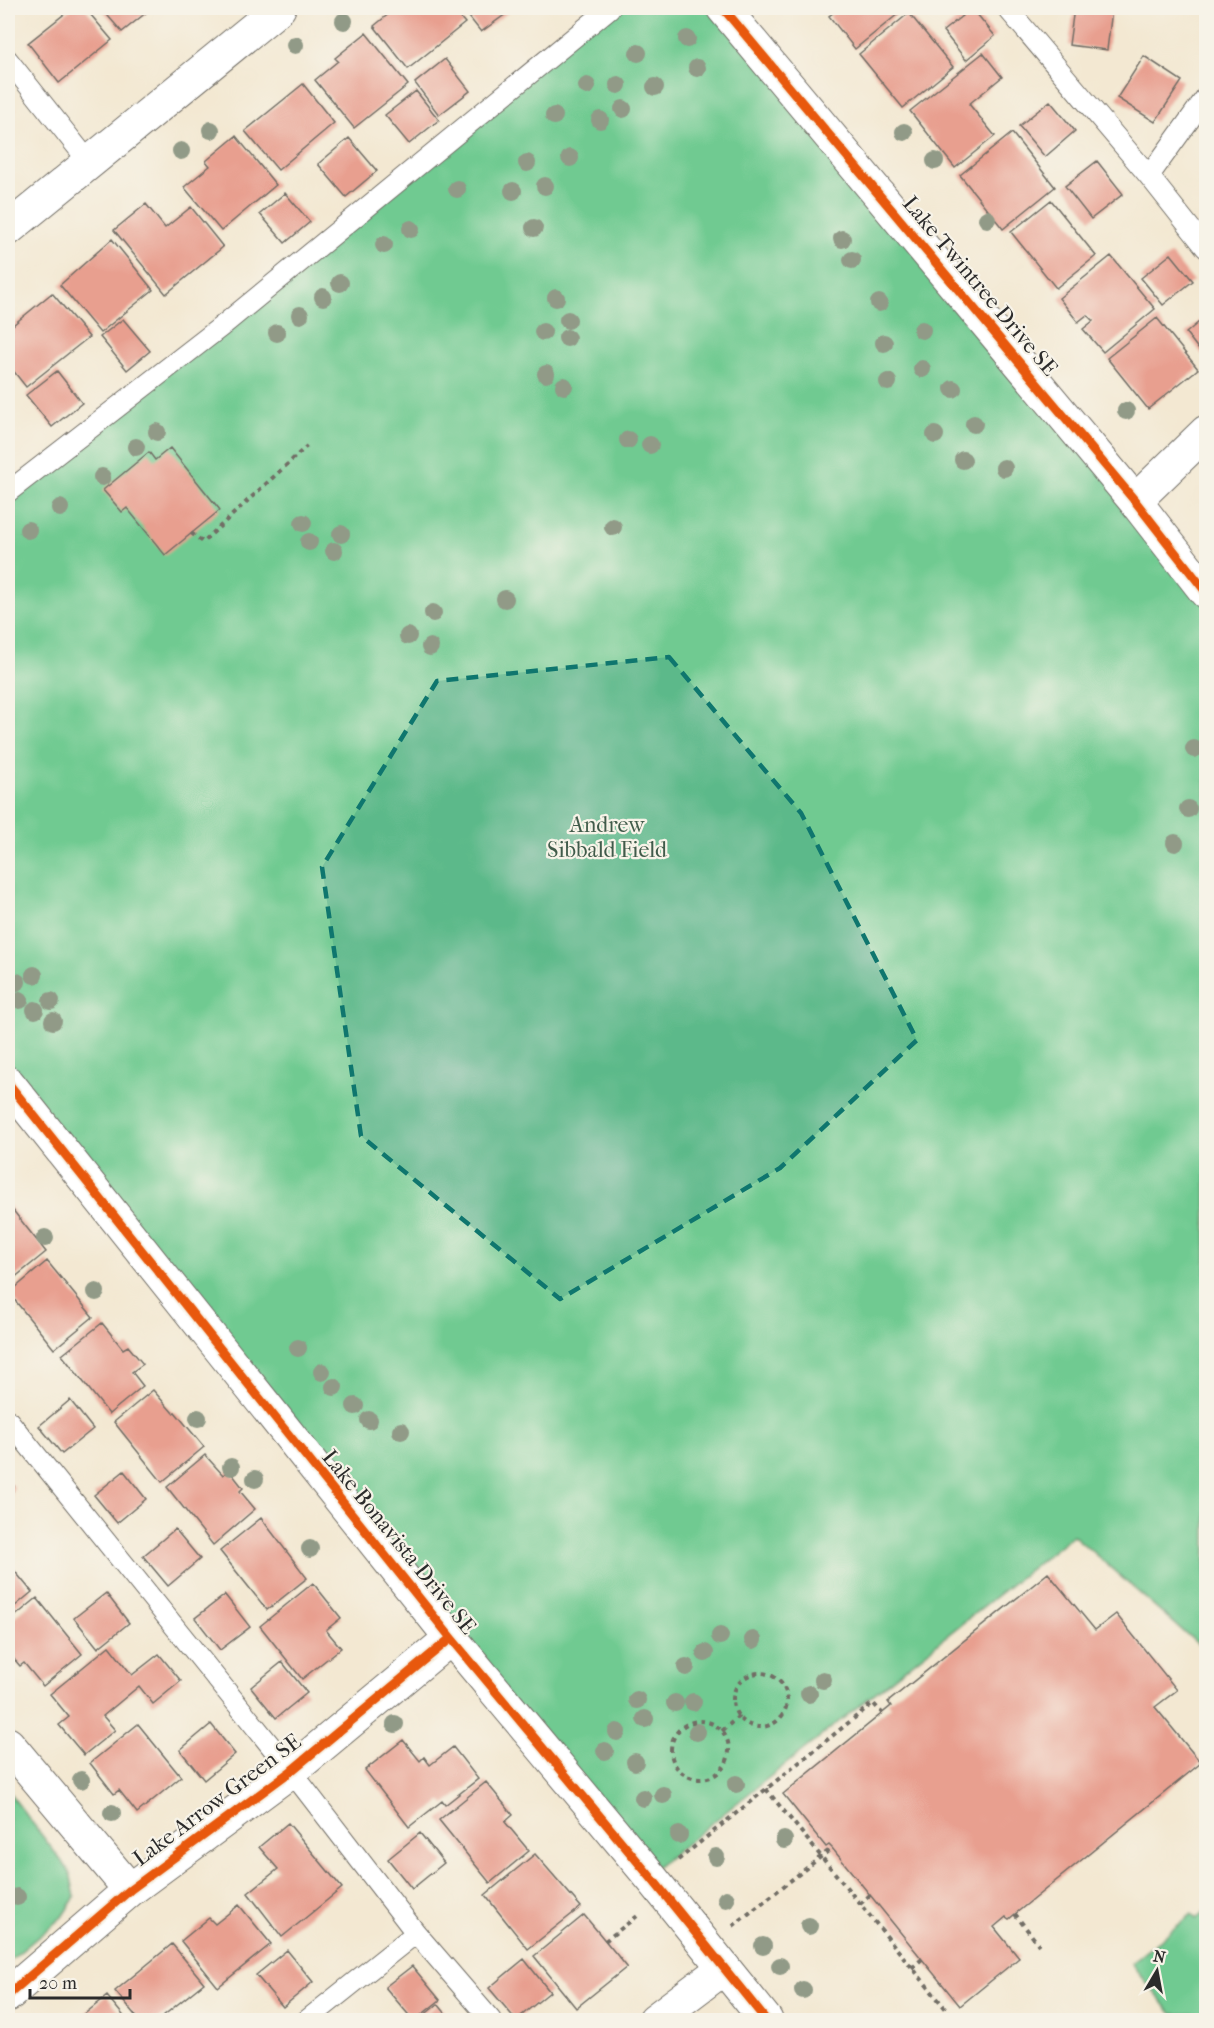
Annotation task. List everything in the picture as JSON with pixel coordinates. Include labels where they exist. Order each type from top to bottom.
[{"type":"street","points":[[8,229],[279,8]]},
{"type":"street","name":"Lake Twintree Drive SE","points":[[723,8],[1134,501],[1206,592]]},
{"type":"street","points":[[1134,501],[1206,432]]},
{"type":"street","name":"Lake Bonavista Drive SE","points":[[8,1083],[451,1638],[766,2020]]},
{"type":"street","name":"Lake Arrow Green SE","points":[[8,1995],[130,1890],[291,1771],[451,1638]]},
{"type":"street","name":"Lake Arrow Green SE","points":[[8,1744],[130,1890]]},
{"type":"street","points":[[655,2020],[724,1968]]},
{"type":"lane","points":[[8,492],[222,326],[610,8]]},
{"type":"lane","points":[[1007,8],[1149,176],[1206,248]]},
{"type":"lane","points":[[8,60],[89,162]]},
{"type":"lane","points":[[1149,176],[1206,97]]},
{"type":"lane","points":[[8,1420],[291,1771],[416,1932],[491,2020]]},
{"type":"lane","points":[[307,2020],[416,1932]]},
{"type":"path","points":[[191,533],[202,542],[307,446]]},
{"type":"path","points":[[751,1675],[769,1675],[783,1686],[787,1703],[780,1718],[773,1724],[756,1727],[748,1724],[740,1716],[733,1703],[737,1686],[743,1679],[751,1675]]},
{"type":"path","points":[[675,1862],[873,1703],[882,1713]]},
{"type":"path","points":[[722,1731],[740,1716]]},
{"type":"path","points":[[705,1722],[722,1731],[727,1738],[729,1757],[718,1773],[701,1779],[683,1773],[673,1758],[672,1748],[679,1731],[687,1725],[705,1722]]},
{"type":"path","points":[[766,1789],[955,2020]]},
{"type":"path","points":[[729,1929],[832,1848]]},
{"type":"path","points":[[605,1941],[665,1895]]},
{"type":"path","points":[[860,1904],[870,1895]]},
{"type":"path","points":[[1015,1914],[1039,1945]]},
{"type":"path","points":[[912,1968],[922,1959]]},
{"type":"highlighted area","points":[[669,657],[801,813],[917,1040],[780,1168],[560,1299],[361,1136],[322,867],[437,681]]},
{"type":"green space","name":"Andrew Sibbald Field","points":[[610,8],[723,8],[1206,592],[1206,1651],[1073,1535],[648,1874],[8,1084],[8,492]]},
{"type":"green space","points":[[8,1791],[70,1872],[75,1897],[62,1917],[8,1962]]},
{"type":"green space","points":[[1206,1911],[1206,2014],[1172,2014],[1131,1963],[1192,1914],[1196,1919]]},
{"type":"building","points":[[72,8],[85,8],[112,40],[59,83],[28,43]]},
{"type":"building","points":[[101,8],[152,8],[122,32]]},
{"type":"building","points":[[396,8],[452,8],[465,23],[408,69],[374,26]]},
{"type":"building","points":[[462,8],[514,8],[481,32]]},
{"type":"building","points":[[837,8],[904,9],[855,49],[829,16]]},
{"type":"building","points":[[972,8],[995,36],[966,60],[943,31]]},
{"type":"building","points":[[1074,8],[1112,10],[1107,50],[1069,45]]},
{"type":"building","points":[[909,13],[953,67],[903,108],[859,54]]},
{"type":"building","points":[[366,33],[408,85],[354,128],[315,80],[338,61],[335,58]]},
{"type":"building","points":[[983,53],[1002,77],[969,104],[995,136],[955,168],[910,111]]},
{"type":"building","points":[[1144,56],[1182,81],[1155,122],[1117,98]]},
{"type":"building","points":[[445,59],[470,91],[439,115],[415,83]]},
{"type":"building","points":[[303,84],[334,123],[278,170],[245,131]]},
{"type":"building","points":[[416,91],[439,120],[409,144],[385,115]]},
{"type":"building","points":[[8,100],[16,110],[8,117]]},
{"type":"building","points":[[1050,101],[1075,131],[1045,157],[1019,126]]},
{"type":"building","points":[[1012,133],[1055,187],[1003,229],[960,175]]},
{"type":"building","points":[[236,136],[276,185],[221,231],[184,187],[210,166],[206,161]]},
{"type":"building","points":[[349,138],[377,171],[346,197],[318,164]]},
{"type":"building","points":[[1097,161],[1123,194],[1091,219],[1065,186]]},
{"type":"building","points":[[285,193],[310,222],[285,243],[260,214]]},
{"type":"building","points":[[1051,200],[1096,256],[1056,288],[1011,232]]},
{"type":"building","points":[[146,204],[165,228],[191,207],[223,247],[166,294],[114,230]]},
{"type":"building","points":[[112,239],[153,290],[100,333],[60,285]]},
{"type":"building","points":[[1171,254],[1193,281],[1163,305],[1141,278]]},
{"type":"building","points":[[1111,256],[1155,309],[1103,352],[1083,329],[1093,321],[1087,315],[1078,322],[1059,298]]},
{"type":"building","points":[[52,293],[89,337],[26,387],[8,364],[8,329]]},
{"type":"building","points":[[1206,316],[1206,359],[1186,333]]},
{"type":"building","points":[[1157,318],[1198,369],[1148,409],[1107,358]]},
{"type":"building","points":[[123,319],[150,351],[127,370],[100,337]]},
{"type":"building","points":[[57,371],[82,403],[52,427],[26,395]]},
{"type":"building","points":[[170,448],[220,510],[165,555],[127,508],[122,512],[103,490],[149,452],[155,460]]},
{"type":"building","points":[[8,1204],[46,1252],[8,1283]]},
{"type":"building","points":[[47,1261],[93,1317],[54,1349],[9,1293]]},
{"type":"building","points":[[102,1323],[123,1349],[128,1346],[143,1364],[132,1372],[143,1386],[109,1414],[62,1355]]},
{"type":"building","points":[[153,1390],[204,1447],[162,1482],[114,1422]]},
{"type":"building","points":[[70,1400],[93,1429],[62,1454],[39,1426]]},
{"type":"building","points":[[205,1455],[223,1475],[229,1470],[243,1488],[240,1491],[255,1509],[213,1545],[167,1487]]},
{"type":"building","points":[[124,1471],[146,1499],[117,1523],[94,1495]]},
{"type":"building","points":[[8,1484],[14,1486],[8,1506]]},
{"type":"building","points":[[261,1518],[307,1578],[267,1610],[220,1551]]},
{"type":"building","points":[[175,1529],[200,1559],[168,1586],[143,1556]]},
{"type":"building","points":[[8,1563],[32,1592],[8,1612]]},
{"type":"building","points":[[1048,1573],[1095,1630],[1116,1614],[1177,1690],[1155,1707],[1201,1763],[1009,1919],[1006,1917],[994,1927],[1019,1958],[960,2006],[832,1848],[829,1845],[826,1847],[783,1794],[891,1706],[888,1702]]},
{"type":"building","points":[[313,1583],[341,1618],[326,1630],[341,1648],[302,1679],[260,1626]]},
{"type":"building","points":[[106,1593],[129,1623],[98,1648],[74,1618]]},
{"type":"building","points":[[225,1595],[250,1627],[220,1650],[195,1618]]},
{"type":"building","points":[[37,1598],[82,1654],[43,1686],[24,1663],[20,1666],[8,1652],[12,1647],[8,1641],[8,1622]]},
{"type":"building","points":[[109,1646],[132,1675],[159,1654],[181,1681],[153,1704],[139,1686],[103,1716],[115,1730],[84,1755],[59,1725],[69,1717],[50,1694]]},
{"type":"building","points":[[282,1662],[307,1693],[276,1718],[251,1687]]},
{"type":"building","points":[[138,1724],[181,1777],[137,1813],[119,1790],[114,1794],[90,1763]]},
{"type":"building","points":[[211,1724],[235,1754],[204,1780],[180,1750]]},
{"type":"building","points":[[403,1740],[420,1761],[424,1757],[430,1765],[453,1747],[478,1779],[445,1805],[442,1801],[409,1827],[365,1770]]},
{"type":"building","points":[[486,1782],[513,1815],[505,1822],[529,1851],[490,1883],[439,1820]]},
{"type":"building","points":[[288,1823],[342,1888],[282,1937],[248,1893],[278,1869],[259,1847]]},
{"type":"building","points":[[420,1833],[444,1863],[412,1889],[388,1859]]},
{"type":"building","points":[[535,1854],[581,1907],[528,1949],[485,1895]]},
{"type":"building","points":[[239,1905],[271,1944],[218,1987],[181,1941],[209,1918],[215,1924]]},
{"type":"building","points":[[584,1915],[627,1967],[576,2008],[534,1956]]},
{"type":"building","points":[[172,1944],[204,1983],[158,2020],[139,2020],[115,1991]]},
{"type":"building","points":[[287,1950],[313,1982],[283,2007],[256,1975]]},
{"type":"building","points":[[524,1959],[550,1992],[516,2020],[489,1988]]},
{"type":"building","points":[[412,1966],[440,2000],[415,2020],[385,1987]]},
{"type":"building","points":[[107,1996],[127,2020],[77,2020]]},
{"type":"building","points":[[438,2004],[451,2020],[418,2020]]},
{"type":"cycle path","points":[[723,8],[1135,501],[1206,592]]},
{"type":"cycle path","points":[[8,1083],[451,1638],[653,1880],[766,2020]]},
{"type":"cycle path","points":[[8,1995],[130,1890],[291,1771],[451,1638]]}]
